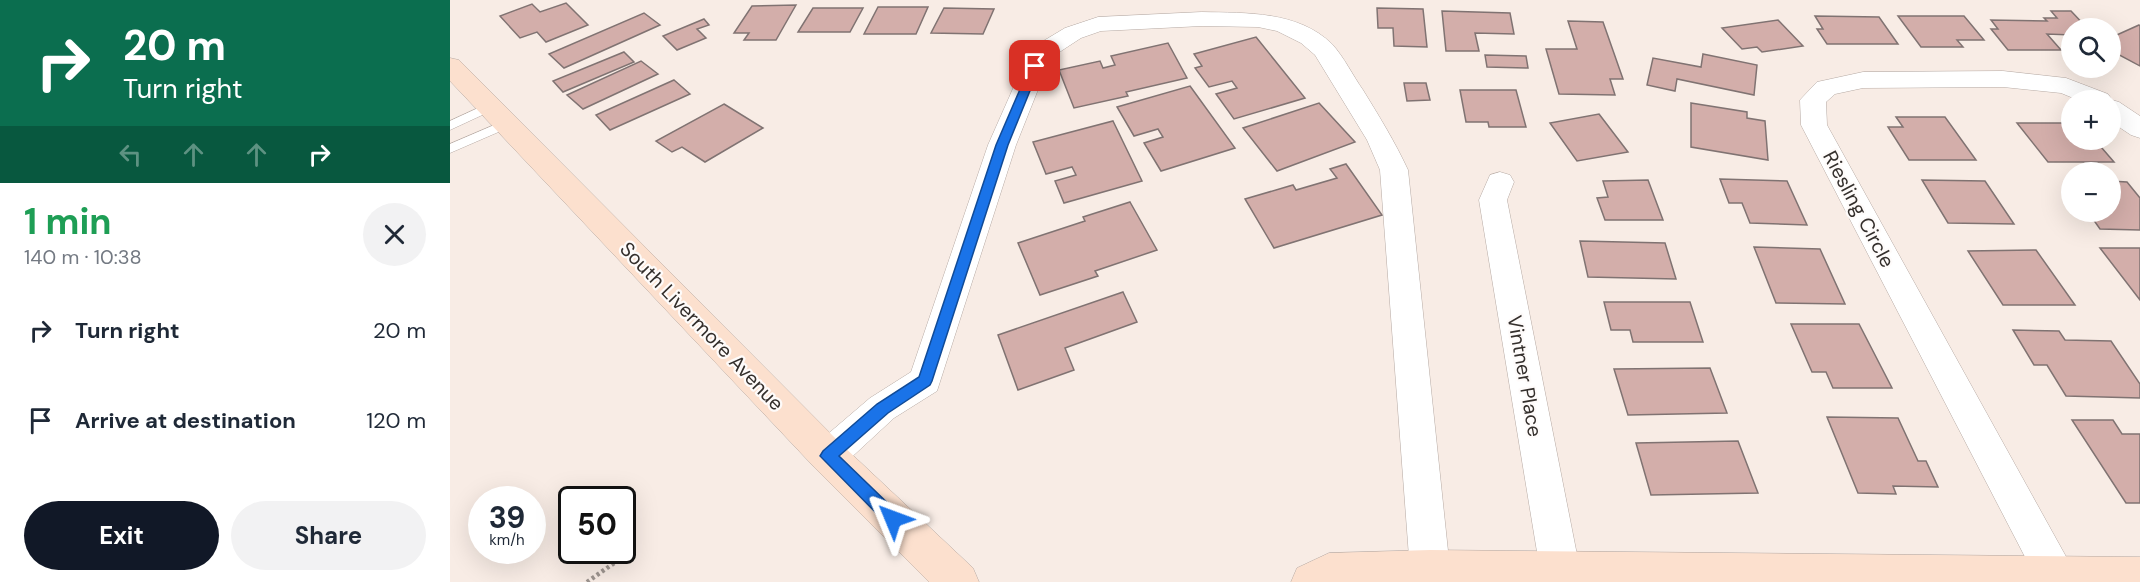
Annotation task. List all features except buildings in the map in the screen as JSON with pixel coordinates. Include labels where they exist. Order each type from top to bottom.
[{"type":"main road","name":"South Livermore Avenue","points":[[450,66],[828,456],[958,582]]},
{"type":"main road","points":[[1312,582],[1329,573],[1430,570],[2035,578],[2140,577]]},
{"type":"street","points":[[828,456],[882,408],[925,381],[1002,145],[1035,66],[1049,48],[1073,33],[1098,24],[1202,19],[1258,20],[1286,26],[1310,38],[1326,51],[1381,140],[1394,170],[1430,570]]},
{"type":"street","name":"Riesling Circle","points":[[2035,578],[1814,124],[1813,100],[1826,88],[1863,80],[2003,80],[2066,86],[2075,90]]},
{"type":"street","points":[[2121,116],[2140,129]]},
{"type":"street","name":"Vintner Place","points":[[1500,182],[1493,200],[1560,570]]},
{"type":"lane","points":[[450,126],[497,115]]},
{"type":"lane","points":[[450,149],[497,115]]},
{"type":"path","points":[[587,582],[613,564]]},
{"type":"route","points":[[893,519],[828,456],[882,408],[925,381],[1002,145],[1035,66]]}]
